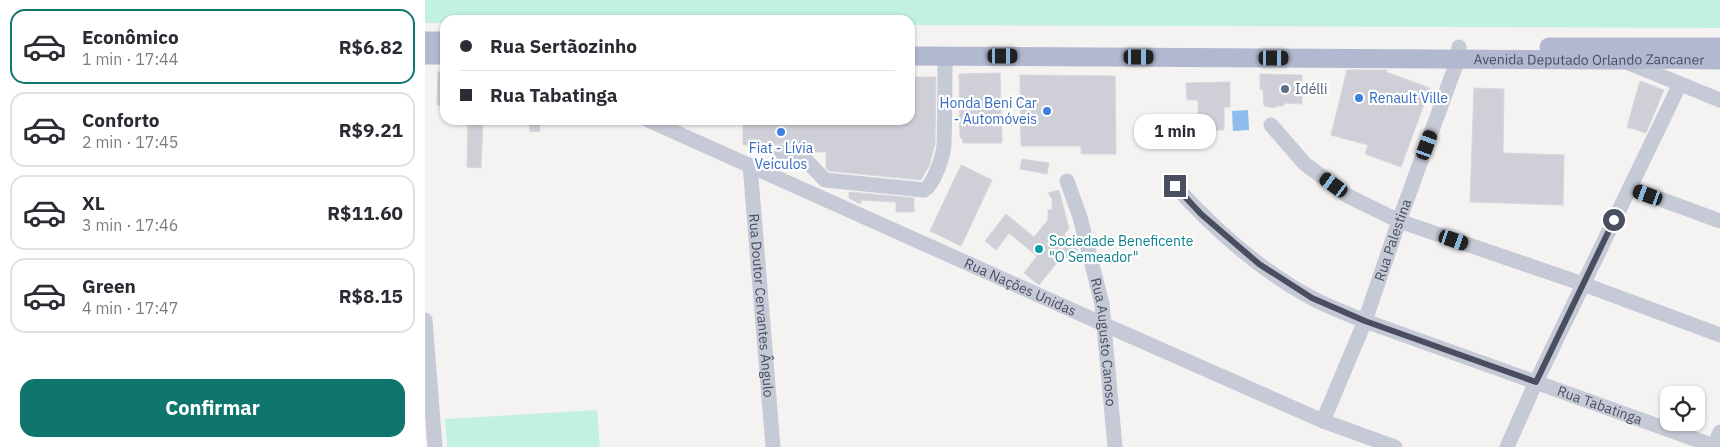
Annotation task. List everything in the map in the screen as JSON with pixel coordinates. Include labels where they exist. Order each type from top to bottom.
[{"type":"main road","name":"Avenida Deputado Orlando Zancaner","points":[[915,44],[1426,53]]},
{"type":"main road","name":"Avenida Deputado Orlando Zancaner","points":[[915,56],[1490,53],[1720,47]]},
{"type":"main road","name":"Avenida Deputado Orlando Zancaner","points":[[1490,53],[1621,60],[1654,66],[1720,60]]},
{"type":"street","name":"Rua Palestina","points":[[1323,421],[1365,321],[1459,53]]},
{"type":"street","points":[[781,152],[803,158],[825,180],[927,189],[931,183],[944,146],[945,56]]},
{"type":"street","points":[[1654,66],[1680,84],[1720,100]]},
{"type":"street","points":[[1507,447],[1536,382],[1680,84]]},
{"type":"street","name":"Rua Nações Unidas","points":[[659,125],[1323,421],[1395,447]]},
{"type":"street","points":[[1271,125],[1305,164],[1348,196],[1399,221],[1583,284],[1720,335]]},
{"type":"street","name":"Rua Doutor Cervantes Ângulo","points":[[750,165],[773,447]]},
{"type":"street","name":"Rua Augusto Canoso","points":[[1067,181],[1080,217],[1101,304],[1115,447]]},
{"type":"street","name":"Rua Tabatinga","points":[[1175,186],[1201,214],[1259,264],[1312,298],[1365,321],[1715,447]]},
{"type":"street","points":[[1630,188],[1720,221]]},
{"type":"street","points":[[425,320],[435,447]]},
{"type":"street","points":[[1715,447],[1720,432]]},
{"type":"green space","points":[[425,0],[1720,0],[1720,28],[915,25],[915,15],[440,15],[440,23],[425,23]]},
{"type":"green space","points":[[597,410],[600,447],[447,447],[445,419]]},
{"type":"water","points":[[1248,110],[1249,130],[1233,131],[1232,111]]},
{"type":"building","points":[[1347,70],[1387,70],[1386,72],[1430,88],[1401,167],[1365,154],[1368,145],[1331,135]]},
{"type":"building","points":[[438,72],[440,72],[440,105],[437,105]]},
{"type":"building","points":[[1000,73],[1002,143],[963,143],[962,138],[960,138],[959,74]]},
{"type":"building","points":[[1260,74],[1302,75],[1302,104],[1285,103],[1283,106],[1276,106],[1276,108],[1264,106],[1263,90],[1260,89]]},
{"type":"building","points":[[1020,75],[1115,76],[1116,154],[1081,154],[1081,146],[1021,146]]},
{"type":"building","points":[[915,77],[936,77],[935,144],[929,166],[921,180],[829,171],[826,168],[826,152],[811,152],[795,145],[783,143],[776,145],[743,145],[743,125],[915,125]]},
{"type":"building","points":[[1640,81],[1664,90],[1646,133],[1627,127]]},
{"type":"building","points":[[1230,82],[1230,107],[1224,107],[1224,130],[1198,130],[1198,100],[1187,100],[1186,83]]},
{"type":"building","points":[[1474,88],[1504,89],[1503,153],[1564,155],[1563,205],[1470,202]]},
{"type":"building","points":[[468,125],[483,125],[481,168],[467,167]]},
{"type":"building","points":[[529,125],[539,125],[540,131],[530,132]]},
{"type":"building","points":[[1022,159],[1049,163],[1047,174],[1020,169]]},
{"type":"building","points":[[961,165],[992,180],[961,246],[930,231]]},
{"type":"building","points":[[1059,190],[1069,228],[1064,235],[1078,250],[1069,260],[1063,255],[1039,285],[1024,273],[1037,256],[1009,233],[996,250],[985,241],[1006,214],[1034,237],[1048,220],[1048,210],[1052,210],[1052,199],[1048,193]]},
{"type":"building","points":[[849,192],[914,198],[914,212],[896,212],[896,202],[862,200],[860,204],[849,198]]},
{"type":"place","name":"Idélli","points":[[1285,89]]},
{"type":"place","name":"Renault Ville","points":[[1359,98]]},
{"type":"place","name":"Honda Beni Car - Automóveis","points":[[1047,111]]},
{"type":"place","name":"Fiat - Lívia Veículos","points":[[781,132]]},
{"type":"place","name":"Sociedade Beneficente \"O Semeador\"","points":[[1039,249]]},
{"type":"route","points":[[1175,186],[1228,239],[1259,264],[1312,298],[1365,321],[1536,382],[1614,220]]}]
